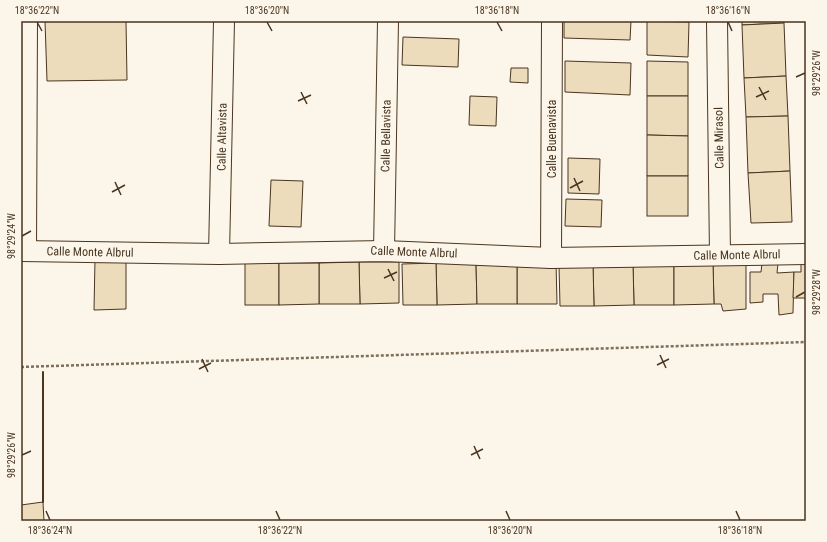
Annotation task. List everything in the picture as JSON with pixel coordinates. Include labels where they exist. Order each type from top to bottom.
[{"type":"street","points":[[24,251],[27,21]]},
{"type":"street","name":"Calle Altavista","points":[[219,254],[224,21]]},
{"type":"street","name":"Calle Bellavista","points":[[384,250],[388,21]]},
{"type":"street","name":"Calle Buenavista","points":[[551,258],[552,21]]},
{"type":"street","name":"Calle Mirasol","points":[[718,21],[720,255]]},
{"type":"street","name":"Calle Monte Albrul","points":[[24,251],[219,254],[384,250],[551,258],[806,254]]},
{"type":"path","points":[[21,366],[806,342]]},
{"type":"building","points":[[45,21],[126,21],[127,80],[47,81]]},
{"type":"building","points":[[564,21],[631,21],[630,40],[564,38]]},
{"type":"building","points":[[647,21],[689,22],[688,57],[647,55]]},
{"type":"building","points":[[742,21],[784,21],[784,23],[742,25]]},
{"type":"building","points":[[784,23],[786,76],[744,78],[742,25]]},
{"type":"building","points":[[403,37],[459,39],[458,67],[402,65]]},
{"type":"building","points":[[565,61],[631,63],[630,95],[565,92]]},
{"type":"building","points":[[647,61],[688,62],[688,96],[647,96]]},
{"type":"building","points":[[511,68],[528,68],[528,83],[510,82]]},
{"type":"building","points":[[786,76],[788,116],[746,117],[744,78]]},
{"type":"building","points":[[470,96],[497,97],[496,126],[469,125]]},
{"type":"building","points":[[647,96],[688,96],[688,136],[647,135]]},
{"type":"building","points":[[788,116],[790,171],[748,173],[746,117]]},
{"type":"building","points":[[647,135],[688,136],[688,176],[647,176]]},
{"type":"building","points":[[568,158],[600,159],[599,194],[568,193]]},
{"type":"building","points":[[790,171],[792,222],[751,223],[748,173]]},
{"type":"building","points":[[647,176],[688,176],[688,216],[647,216]]},
{"type":"building","points":[[271,180],[303,181],[301,227],[269,226]]},
{"type":"building","points":[[566,199],[602,200],[601,227],[565,226]]},
{"type":"building","points":[[95,259],[126,259],[126,309],[94,310]]},
{"type":"building","points":[[746,259],[746,309],[723,311],[721,304],[714,304],[713,263]]},
{"type":"building","points":[[359,262],[399,262],[399,303],[360,304]]},
{"type":"building","points":[[359,262],[360,304],[319,304],[319,263]]},
{"type":"building","points":[[556,262],[557,304],[517,304],[517,263]]},
{"type":"building","points":[[245,263],[279,263],[279,305],[245,305]]},
{"type":"building","points":[[279,263],[319,263],[319,304],[279,305]]},
{"type":"building","points":[[436,263],[476,263],[477,304],[437,305]]},
{"type":"building","points":[[436,263],[437,305],[403,305],[402,264]]},
{"type":"building","points":[[476,263],[517,263],[517,304],[477,304]]},
{"type":"building","points":[[674,263],[674,305],[634,305],[633,264]]},
{"type":"building","points":[[674,263],[713,263],[714,304],[674,305]]},
{"type":"building","points":[[762,263],[778,263],[777,273],[794,272],[793,313],[779,315],[778,294],[763,294],[763,302],[750,303],[750,272],[761,272]]},
{"type":"building","points":[[801,263],[806,263],[806,298],[793,298],[794,272],[801,272]]},
{"type":"building","points":[[593,264],[633,264],[634,305],[594,306]]},
{"type":"building","points":[[593,264],[594,306],[560,306],[559,265]]},
{"type":"building","points":[[43,502],[44,521],[21,521],[21,505]]},
{"type":"wall","points":[[43,372],[43,502]]}]
